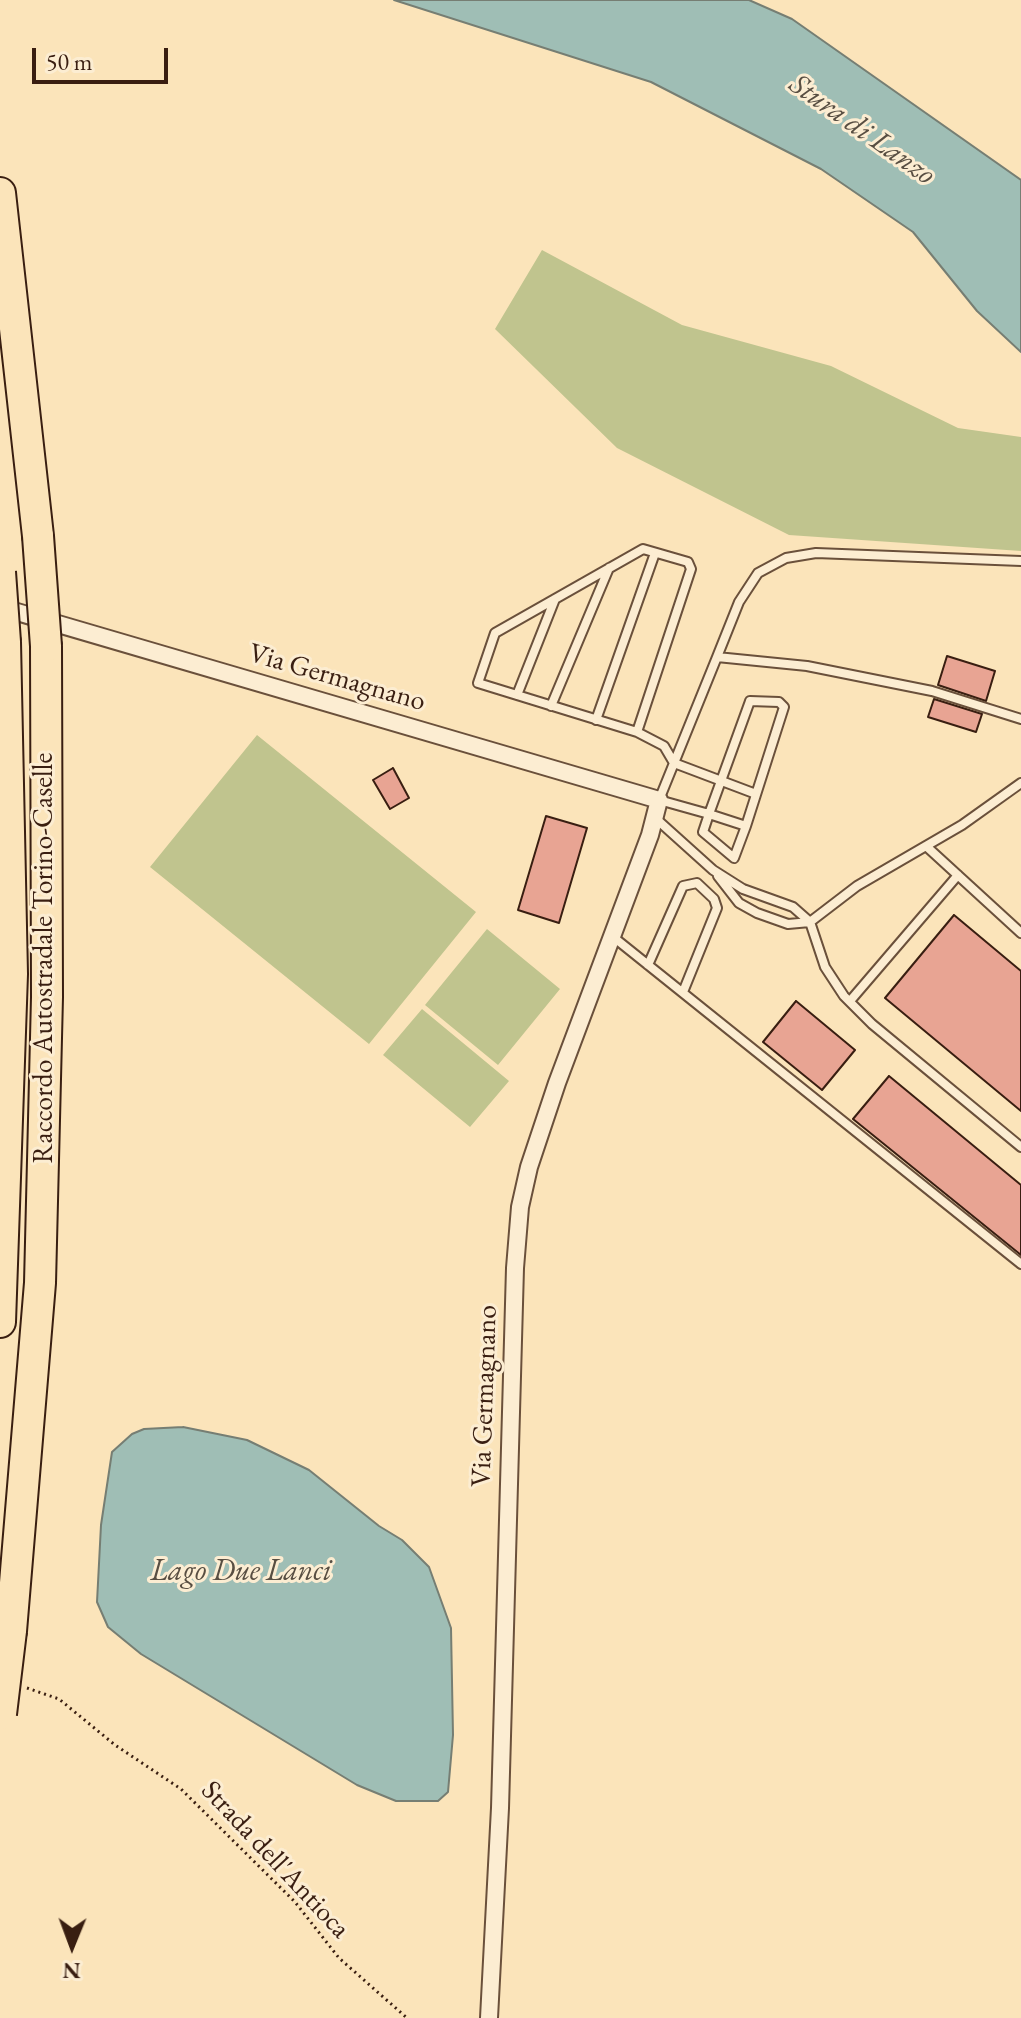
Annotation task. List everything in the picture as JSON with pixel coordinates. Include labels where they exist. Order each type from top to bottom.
[{"type":"highway","name":"Raccordo Autostradale Torino-Caselle","points":[[0,193],[38,536],[46,646],[47,997],[40,1283],[1,1719]]},
{"type":"highway","name":"Raccordo Autostradale Torino-Caselle","points":[[0,572],[5,642],[12,974],[0,1322]]},
{"type":"street","name":"Via Germagnano","points":[[0,607],[656,808],[650,835],[552,1097],[529,1167],[520,1207],[514,1297],[500,1808],[489,2018]]},
{"type":"lane","points":[[637,732],[691,569],[688,562],[643,549],[495,633],[478,683],[637,732],[664,746],[674,763],[756,794]]},
{"type":"lane","points":[[596,720],[655,553]]},
{"type":"lane","name":"Via Germagnano","points":[[656,808],[739,602],[758,573],[786,558],[816,553],[1021,561]]},
{"type":"lane","points":[[551,706],[609,568]]},
{"type":"lane","points":[[517,695],[555,599]]},
{"type":"lane","points":[[717,657],[807,666],[932,691],[1021,719]]},
{"type":"lane","points":[[750,701],[779,702],[784,707],[756,794],[734,858],[703,832],[750,701]]},
{"type":"lane","points":[[656,808],[739,903],[788,924],[810,922],[857,886],[926,846],[1021,783]]},
{"type":"lane","points":[[656,808],[709,814],[746,826]]},
{"type":"lane","points":[[926,846],[1021,933]]},
{"type":"lane","points":[[713,870],[743,889],[793,907],[810,922],[825,967],[850,1001],[1021,1147]]},
{"type":"lane","points":[[850,1001],[958,875]]},
{"type":"lane","points":[[648,965],[683,886],[697,883],[714,899],[717,908],[683,992]]},
{"type":"lane","points":[[612,936],[1021,1264]]},
{"type":"path","name":"Strada dell'Antioca","points":[[26,1688],[59,1699],[115,1745],[181,1789],[295,1902],[339,1958],[407,2018]]},
{"type":"green space","points":[[542,250],[682,325],[831,366],[958,428],[1021,437],[1021,551],[789,535],[617,448],[495,329]]},
{"type":"green space","points":[[257,735],[476,912],[369,1044],[150,867]]},
{"type":"green space","points":[[487,929],[560,989],[498,1065],[425,1005]]},
{"type":"green space","points":[[422,1009],[509,1081],[470,1127],[383,1055]]},
{"type":"water","name":"Stura di Lanzo","points":[[394,0],[749,0],[792,19],[1021,180],[1021,352],[977,311],[913,232],[821,169],[651,82]]},
{"type":"water","name":"Lago Due Lanci","points":[[183,1427],[247,1440],[309,1470],[379,1526],[402,1540],[429,1567],[451,1628],[453,1735],[448,1792],[438,1801],[396,1801],[357,1785],[141,1654],[108,1627],[97,1602],[101,1525],[112,1452],[132,1434],[144,1429]]},
{"type":"building","points":[[947,656],[995,671],[986,701],[938,685]]},
{"type":"building","points":[[934,699],[982,714],[976,732],[928,717]]},
{"type":"building","points":[[393,768],[409,798],[390,809],[373,780]]},
{"type":"building","points":[[546,816],[587,828],[559,923],[518,910]]},
{"type":"building","points":[[954,915],[1021,971],[1021,1111],[885,998]]},
{"type":"building","points":[[796,1001],[855,1050],[822,1090],[763,1042]]},
{"type":"building","points":[[889,1076],[1021,1185],[1021,1255],[853,1119]]}]
